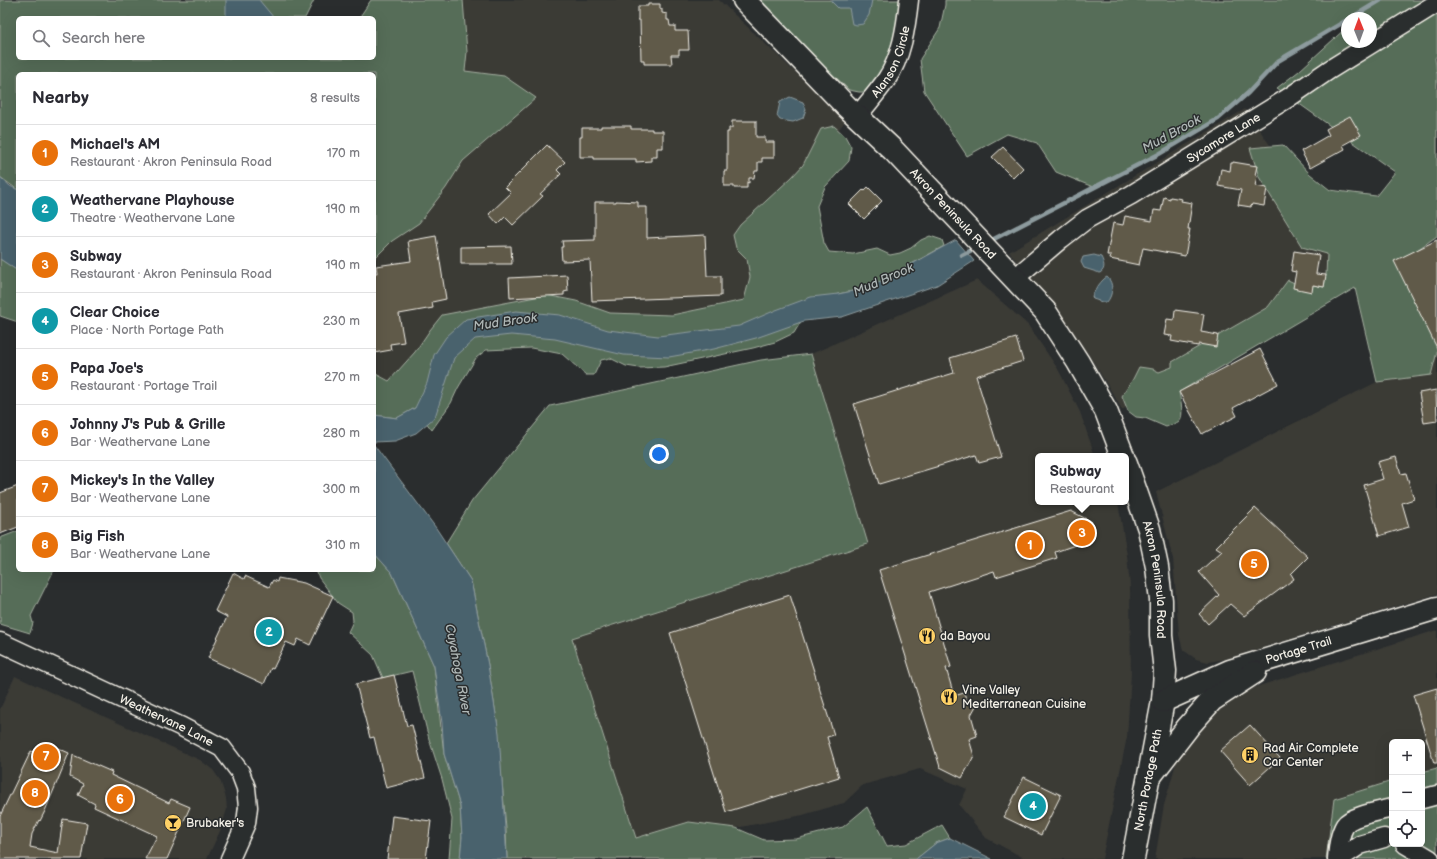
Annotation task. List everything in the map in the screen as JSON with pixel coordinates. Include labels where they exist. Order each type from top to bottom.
[{"type":"street","name":"Akron Peninsula Road","points":[[744,0],[857,117],[893,150],[993,258],[1015,278],[1045,311],[1078,362],[1106,411],[1122,453]]},
{"type":"street","name":"Alanson Circle","points":[[857,117],[887,79],[899,53],[906,30],[909,0]]},
{"type":"street","name":"Sycamore Lane","points":[[1015,278],[1087,219],[1131,195],[1288,98],[1335,66],[1437,3]]},
{"type":"street","name":"Akron Peninsula Road","points":[[1129,472],[1149,529],[1157,567],[1161,600],[1161,636],[1164,671],[1163,701]]},
{"type":"street","name":"Portage Trail","points":[[1163,701],[1230,671],[1437,608]]},
{"type":"street","name":"Weathervane Lane","points":[[0,642],[182,727],[222,748],[240,772],[246,788],[248,807],[246,823],[230,859]]},
{"type":"street","points":[[1148,779],[1188,727],[1212,700],[1280,656]]},
{"type":"street","name":"North Portage Path","points":[[1133,859],[1163,701]]},
{"type":"street","points":[[1425,798],[1437,795]]},
{"type":"street","points":[[1338,859],[1338,844],[1345,824],[1357,817],[1389,809]]},
{"type":"street","points":[[1338,859],[1360,845],[1388,839],[1371,814]]},
{"type":"street","points":[[1410,847],[1430,859]]},
{"type":"shaded area","points":[[463,0],[719,0],[846,120],[805,175],[757,312],[456,320],[395,379],[376,390],[376,193],[514,82],[504,76],[465,71],[467,52]]},
{"type":"shaded area","points":[[1245,109],[1359,274],[1122,410],[1088,354],[1009,252]]},
{"type":"shaded area","points":[[977,280],[1028,325],[1058,369],[1080,412],[1094,453],[1035,453],[1035,505],[1119,505],[1127,555],[1130,586],[1131,674],[1127,737],[1102,859],[1026,859],[986,838],[959,805],[967,789],[920,769],[863,785],[844,803],[803,815],[736,828],[689,822],[636,838],[572,638],[868,544],[811,354]]},
{"type":"shaded area","points":[[1437,352],[1437,594],[1226,659],[1208,662],[1196,659],[1183,650],[1179,635],[1173,559],[1156,492],[1377,382],[1431,375]]},
{"type":"shaded area","points":[[1437,630],[1437,768],[1425,771],[1425,739],[1389,739],[1389,786],[1326,859],[1155,859],[1164,805],[1180,749],[1233,694]]},
{"type":"shaded area","points":[[15,676],[200,760],[213,770],[220,780],[226,798],[227,809],[221,829],[207,859],[0,859],[0,709]]},
{"type":"green space","points":[[0,0],[314,0],[306,16],[16,16],[16,60],[376,60],[376,16],[360,16],[371,0],[463,0],[467,52],[465,71],[504,76],[536,98],[463,161],[446,188],[419,223],[392,241],[376,257],[376,72],[16,72],[16,189],[0,177]]},
{"type":"green space","points":[[755,0],[903,0],[896,50],[869,92],[849,90]]},
{"type":"green space","points":[[945,0],[1437,0],[1437,55],[1435,58],[1437,76],[1437,236],[1400,262],[1437,343],[1437,352],[1431,375],[1377,382],[1355,288],[1179,392],[1182,415],[1181,419],[1175,424],[1166,427],[1145,418],[1136,417],[1128,411],[1122,396],[1139,367],[1153,369],[1159,372],[1172,367],[1172,362],[1268,307],[1288,280],[1307,289],[1313,285],[1324,287],[1327,254],[1302,247],[1259,177],[1250,148],[1283,145],[1310,174],[1330,190],[1376,196],[1395,172],[1277,88],[1299,71],[1341,32],[1341,48],[1377,48],[1377,12],[1364,12],[1368,8],[1361,12],[1341,12],[1341,24],[1278,61],[1248,93],[1218,119],[1159,154],[1093,187],[1056,172],[1037,143],[1007,134],[967,156],[924,91],[920,59],[940,28]]},
{"type":"green space","points":[[834,126],[845,136],[851,147],[849,161],[825,187],[817,206],[824,243],[829,252],[853,254],[877,249],[890,255],[900,253],[911,248],[921,240],[930,236],[942,240],[944,246],[868,288],[838,294],[812,303],[794,333],[775,342],[664,367],[639,368],[626,366],[610,358],[601,360],[594,375],[586,375],[562,354],[531,348],[486,350],[476,358],[451,403],[432,430],[415,408],[397,418],[376,415],[376,374],[389,381],[415,352],[442,315],[546,295],[576,301],[610,313],[672,315],[744,300],[750,277],[747,259],[736,248],[733,235],[740,225],[803,165],[821,129]]},
{"type":"green space","points":[[0,259],[16,270],[16,321],[0,316]]},
{"type":"green space","points":[[811,354],[868,544],[572,638],[636,838],[689,822],[736,828],[764,840],[796,839],[843,827],[867,807],[887,846],[906,844],[942,825],[950,838],[936,843],[916,859],[507,859],[497,721],[488,665],[471,581],[446,543],[472,501],[550,406],[761,360]]},
{"type":"green space","points":[[16,532],[16,572],[53,572],[31,616],[33,623],[30,633],[0,624],[0,538]]},
{"type":"green space","points":[[376,555],[392,573],[434,666],[444,754],[460,806],[462,837],[460,859],[449,859],[452,819],[442,779],[429,739],[412,671],[383,678],[373,655],[348,632],[353,621],[352,612],[338,603],[319,578],[317,572],[376,572]]},
{"type":"green space","points":[[1437,768],[1437,859],[1326,859],[1334,799],[1389,782],[1389,847],[1425,847],[1425,771]]},
{"type":"water","points":[[226,0],[259,0],[272,16],[226,16]]},
{"type":"water","points":[[830,0],[872,0],[869,15],[863,24],[857,25],[852,24],[849,8],[838,8]]},
{"type":"water","points":[[790,97],[803,102],[806,109],[803,118],[793,122],[780,120],[777,116],[780,102]]},
{"type":"water","points":[[0,177],[16,189],[16,270],[0,259]]},
{"type":"water","points":[[956,240],[974,261],[937,285],[842,317],[804,321],[756,338],[714,349],[669,357],[624,355],[555,339],[511,335],[475,339],[454,358],[435,417],[416,433],[395,441],[376,442],[376,415],[397,418],[415,408],[427,383],[434,355],[446,337],[466,319],[516,311],[560,315],[608,330],[658,336],[739,326],[811,297],[838,294],[868,288]]},
{"type":"water","points":[[1094,255],[1101,257],[1103,261],[1104,268],[1100,273],[1084,268],[1081,262],[1083,257]]},
{"type":"water","points":[[1107,277],[1112,286],[1109,299],[1107,302],[1102,302],[1093,299],[1092,296],[1097,288]]},
{"type":"water","name":"Cuyahoga River","points":[[376,448],[436,528],[471,581],[488,665],[499,733],[507,859],[460,859],[462,837],[460,806],[444,754],[442,723],[434,666],[392,573],[376,555]]},
{"type":"water","points":[[950,838],[992,859],[916,859],[936,843]]},
{"type":"building","points":[[648,4],[660,4],[662,13],[667,14],[667,20],[669,20],[670,26],[675,26],[675,31],[688,31],[689,50],[679,50],[679,55],[671,55],[672,64],[644,64],[644,60],[641,60],[640,20],[638,20],[638,6],[648,6]]},
{"type":"building","points":[[1350,116],[1361,135],[1343,145],[1345,149],[1310,168],[1301,151],[1329,135],[1326,129]]},
{"type":"building","points":[[732,121],[756,121],[756,137],[765,137],[765,142],[774,142],[774,158],[762,158],[762,162],[758,162],[758,171],[755,171],[754,178],[749,178],[747,188],[724,186],[724,171],[727,171],[727,132],[729,132],[729,128],[732,128]]},
{"type":"building","points":[[601,126],[631,126],[631,129],[652,129],[652,131],[663,131],[663,148],[657,148],[657,157],[651,157],[651,161],[636,162],[636,159],[594,159],[594,157],[580,157],[580,137],[582,137],[582,128],[601,128]]},
{"type":"building","points":[[547,145],[565,162],[557,170],[561,174],[540,194],[543,196],[513,225],[505,217],[498,224],[489,214],[511,193],[505,187]]},
{"type":"building","points":[[1003,147],[1023,168],[1013,178],[992,157]]},
{"type":"building","points":[[1233,162],[1257,166],[1255,186],[1267,188],[1264,206],[1252,204],[1251,207],[1238,205],[1241,190],[1218,186],[1221,169],[1230,171],[1231,163]]},
{"type":"building","points":[[868,187],[882,201],[864,219],[849,204]]},
{"type":"building","points":[[1164,197],[1170,199],[1170,197],[1182,199],[1181,201],[1192,203],[1188,229],[1190,229],[1185,256],[1143,248],[1139,265],[1110,259],[1111,255],[1107,255],[1113,223],[1123,225],[1125,216],[1152,221],[1154,210],[1161,211]]},
{"type":"building","points":[[595,202],[638,202],[638,207],[647,207],[647,238],[705,235],[707,276],[721,276],[721,296],[592,301],[590,260],[562,261],[562,241],[595,240]]},
{"type":"building","points":[[436,236],[446,299],[432,302],[433,308],[399,314],[404,342],[390,344],[391,350],[376,353],[376,266],[411,261],[408,241]]},
{"type":"building","points":[[1437,240],[1437,348],[1394,261]]},
{"type":"building","points":[[511,246],[512,264],[461,264],[461,247]]},
{"type":"building","points":[[1294,251],[1319,255],[1316,274],[1326,275],[1324,287],[1313,285],[1312,292],[1293,288],[1296,272],[1291,271]]},
{"type":"building","points":[[567,275],[568,291],[564,292],[564,295],[510,298],[509,278]]},
{"type":"building","points":[[1175,310],[1204,314],[1201,332],[1218,335],[1216,347],[1199,344],[1198,346],[1171,341],[1172,336],[1164,335],[1167,319],[1174,320]]},
{"type":"building","points":[[1016,338],[1023,361],[976,376],[1001,457],[979,463],[976,455],[879,484],[854,404],[954,373],[950,358]]},
{"type":"building","points":[[1260,349],[1278,384],[1233,408],[1237,416],[1202,434],[1179,392]]},
{"type":"building","points":[[1436,390],[1437,421],[1424,423],[1419,393]]},
{"type":"building","points":[[1396,457],[1401,474],[1406,473],[1414,499],[1402,503],[1409,527],[1379,536],[1364,485],[1383,479],[1378,462]]},
{"type":"building","points":[[16,487],[16,528],[0,534],[0,493]]},
{"type":"building","points":[[1255,508],[1308,557],[1291,574],[1294,579],[1244,616],[1230,604],[1208,624],[1199,614],[1219,595],[1199,572],[1222,551],[1216,547]]},
{"type":"building","points":[[1071,511],[1092,522],[1081,543],[1055,552],[1057,558],[996,577],[994,571],[929,592],[951,667],[946,668],[954,696],[964,693],[967,701],[976,706],[971,715],[977,736],[969,739],[974,756],[962,778],[940,767],[879,570]]},
{"type":"building","points":[[233,573],[244,579],[245,576],[269,587],[273,580],[277,582],[278,578],[304,583],[333,596],[310,645],[298,639],[295,646],[286,642],[273,669],[271,668],[264,684],[208,658],[227,617],[215,611]]},
{"type":"building","points":[[790,595],[834,735],[827,737],[839,777],[726,812],[670,633]]},
{"type":"building","points":[[394,675],[407,726],[412,725],[425,778],[386,788],[374,737],[370,738],[356,684]]},
{"type":"building","points":[[1437,688],[1437,763],[1434,763],[1413,695]]},
{"type":"building","name":"Rad Air Complete Car Center","points":[[1250,725],[1280,758],[1250,785],[1220,751]]},
{"type":"building","points":[[44,742],[69,753],[45,811],[32,834],[30,847],[58,853],[63,819],[87,823],[81,859],[0,859],[0,816],[31,751],[38,754]]},
{"type":"building","points":[[73,755],[112,772],[111,775],[169,803],[171,799],[190,807],[167,859],[145,859],[157,836],[94,807],[95,804],[78,795],[83,784],[70,777]]},
{"type":"building","points":[[1024,777],[1061,795],[1041,835],[1004,817]]},
{"type":"building","points":[[392,816],[431,821],[426,859],[387,859]]},
{"type":"waterway","name":"Mud Brook","points":[[1361,12],[1381,0]]},
{"type":"waterway","name":"Mud Brook","points":[[988,242],[1159,154],[1218,119],[1248,93],[1278,61],[1341,24]]},
{"type":"waterway","name":"Mud Brook","points":[[962,255],[976,248]]},
{"type":"place","name":"Subway","points":[[1082,533]]},
{"type":"place","name":"Michael's AM","points":[[1030,545]]},
{"type":"place","name":"Papa Joe's","points":[[1254,564]]},
{"type":"place","name":"Weathervane Playhouse","points":[[269,632]]},
{"type":"place","name":"da Bayou","points":[[927,636]]},
{"type":"place","name":"Vine Valley Mediterranean Cuisine","points":[[949,697]]},
{"type":"place","name":"Rad Air Complete Car Center","points":[[1250,755]]},
{"type":"place","name":"Mickey's In the Valley","points":[[46,757]]},
{"type":"place","name":"Big Fish","points":[[35,793]]},
{"type":"place","name":"Johnny J's Pub & Grille","points":[[120,799]]},
{"type":"place","name":"Clear Choice","points":[[1033,806]]},
{"type":"place","name":"Brubaker's","points":[[173,823]]}]
